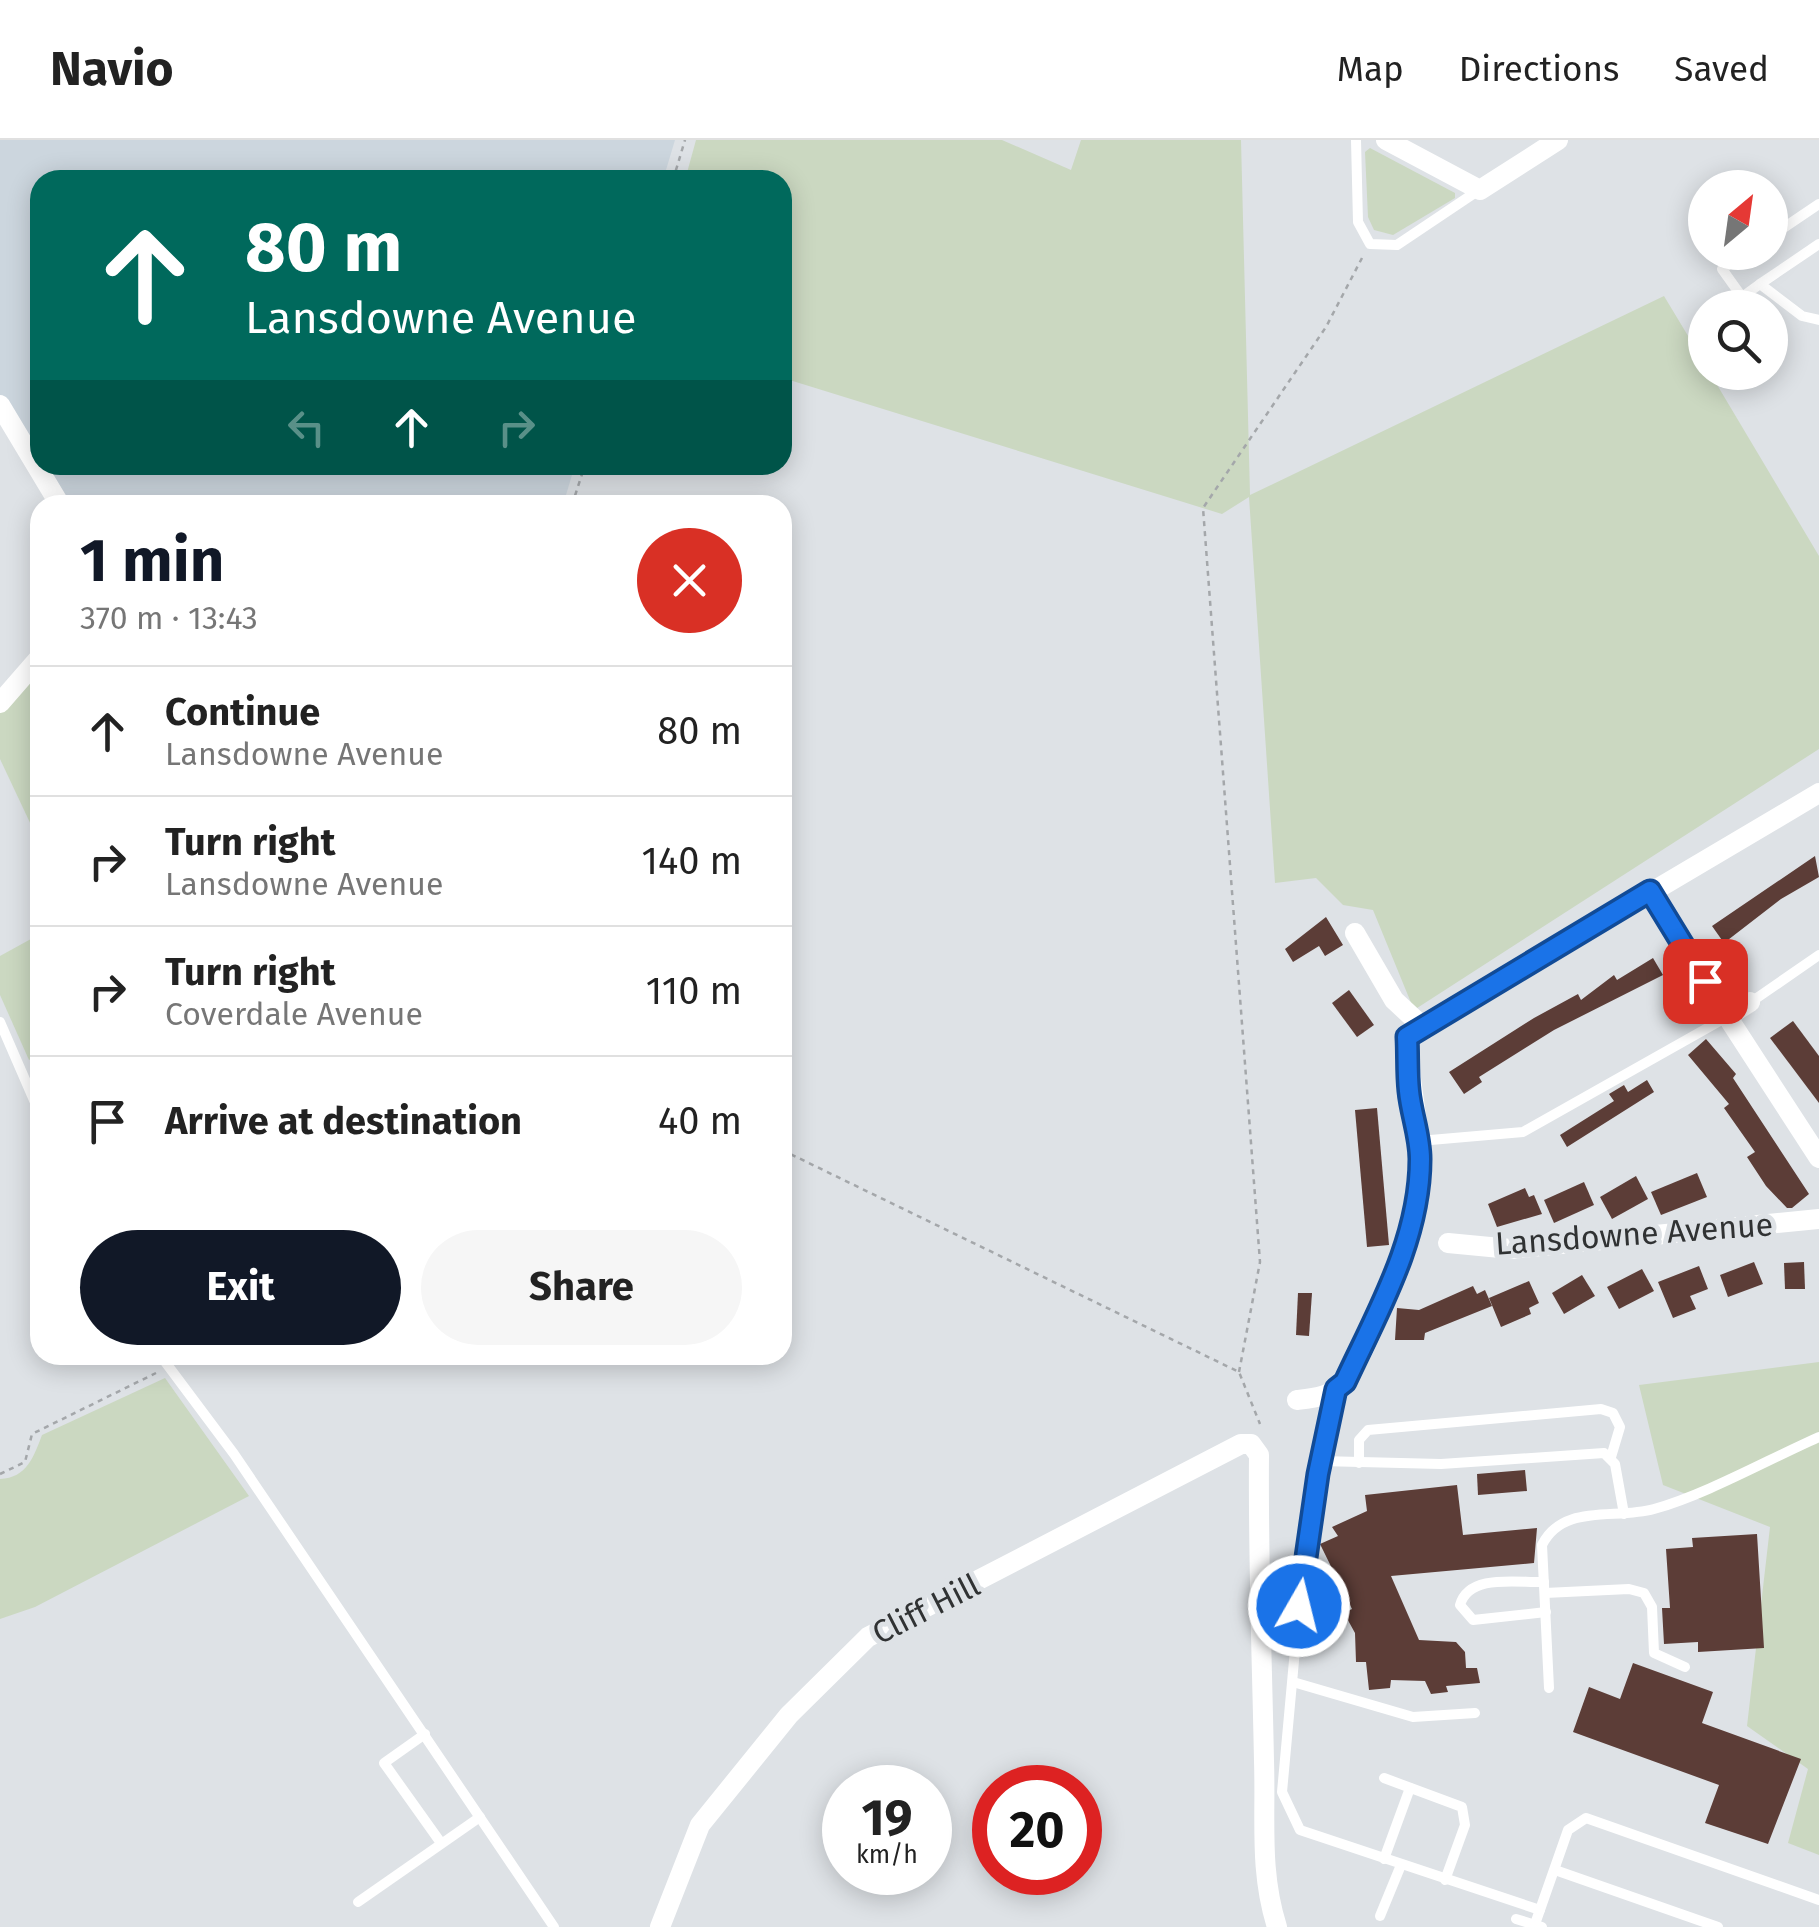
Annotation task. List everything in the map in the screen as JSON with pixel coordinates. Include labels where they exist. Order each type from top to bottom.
[{"type":"street","points":[[1386,140],[1480,190],[1558,140]]},
{"type":"street","points":[[0,405],[30,455]]},
{"type":"street","points":[[0,704],[30,669]]},
{"type":"street","points":[[1297,1400],[1320,1398],[1345,1382],[1411,1231],[1419,1196],[1418,1142],[1409,1092],[1407,1037],[1819,794]]},
{"type":"street","points":[[1650,891],[1819,1158]]},
{"type":"street","points":[[1354,933],[1394,1000],[1422,1026]]},
{"type":"street","points":[[1728,1016],[1750,1002]]},
{"type":"street","name":"Lansdowne Avenue","points":[[1448,1244],[1511,1248],[1819,1219]]},
{"type":"street","points":[[1252,1444],[1259,1455],[1264,1764],[1261,1852],[1263,1881],[1276,1927]]},
{"type":"street","name":"Cliff Hill","points":[[660,1927],[700,1825],[768,1738],[868,1637],[1231,1447],[1252,1444]]},
{"type":"lane","points":[[1356,140],[1358,222],[1370,244],[1397,245],[1480,190]]},
{"type":"lane","points":[[1788,225],[1819,204]]},
{"type":"lane","points":[[1723,270],[1742,296],[1819,244]]},
{"type":"lane","points":[[1760,284],[1802,316],[1819,320]]},
{"type":"lane","points":[[1750,1002],[1819,955]]},
{"type":"lane","points":[[1418,1142],[1523,1132],[1728,1016]]},
{"type":"lane","points":[[0,1022],[30,1091]]},
{"type":"lane","points":[[172,1366],[554,1927]]},
{"type":"lane","points":[[1336,1389],[1320,1462],[1282,1792],[1300,1830],[1540,1910]]},
{"type":"lane","points":[[1360,1463],[1358,1440],[1368,1430],[1601,1409],[1613,1413],[1620,1427],[1611,1458],[1624,1514]]},
{"type":"lane","points":[[1549,1688],[1542,1544],[1550,1528],[1566,1519],[1655,1509],[1819,1437]]},
{"type":"lane","points":[[1320,1462],[1441,1464],[1591,1453],[1611,1458]]},
{"type":"lane","points":[[1546,1612],[1473,1620],[1460,1604],[1466,1591],[1479,1584],[1628,1589],[1644,1593],[1652,1606],[1654,1653],[1685,1666]]},
{"type":"lane","points":[[1294,1682],[1413,1718],[1475,1712]]},
{"type":"lane","points":[[425,1734],[384,1763],[441,1843]]},
{"type":"lane","points":[[1384,1778],[1462,1807],[1465,1825],[1445,1880]]},
{"type":"lane","points":[[1384,1859],[1410,1788]]},
{"type":"lane","points":[[358,1902],[480,1817]]},
{"type":"lane","points":[[1516,1918],[1538,1926],[1568,1830],[1586,1818],[1819,1900]]},
{"type":"lane","points":[[1380,1916],[1401,1865]]},
{"type":"lane","points":[[1555,1870],[1718,1927]]},
{"type":"path","points":[[675,170],[685,140]]},
{"type":"path","points":[[1252,1444],[1260,1423],[1239,1372],[1260,1262],[1203,508],[1326,327],[1370,244]]},
{"type":"path","points":[[792,1155],[1239,1372]]},
{"type":"path","points":[[0,1474],[25,1462],[32,1434],[172,1366]]},
{"type":"shaded area","points":[[0,140],[675,140],[666,170],[30,170],[30,447],[0,400]]},
{"type":"shaded area","points":[[48,475],[572,475],[566,495],[60,495]]},
{"type":"green space","points":[[696,140],[1002,140],[1071,170],[1081,140],[1241,140],[1250,495],[1664,296],[1688,336],[1688,390],[1720,390],[1819,556],[1819,749],[1414,1010],[1373,910],[1343,905],[1316,878],[1275,883],[1249,497],[1222,514],[792,381],[792,170],[688,170]]},
{"type":"green space","points":[[1370,148],[1455,193],[1455,198],[1393,235],[1374,230],[1368,217],[1365,152]]},
{"type":"green space","points":[[30,678],[30,823],[0,759],[0,713]]},
{"type":"green space","points":[[30,940],[29,1060],[0,995],[0,956]]},
{"type":"green space","points":[[1819,1362],[1819,1855],[1788,1843],[1808,1769],[1747,1726],[1770,1527],[1663,1485],[1639,1385]]},
{"type":"green space","points":[[165,1378],[249,1496],[35,1607],[0,1619],[0,1479],[23,1470],[42,1435]]},
{"type":"building","points":[[1815,856],[1819,877],[1781,899],[1724,943],[1712,926]]},
{"type":"building","points":[[1326,917],[1343,945],[1325,956],[1319,946],[1293,962],[1285,949]]},
{"type":"building","points":[[1653,958],[1663,975],[1554,1030],[1479,1077],[1482,1082],[1464,1094],[1449,1072],[1534,1018],[1578,994],[1581,1000],[1614,975],[1617,980]]},
{"type":"building","points":[[1349,990],[1374,1025],[1357,1037],[1332,1003]]},
{"type":"building","points":[[1793,1021],[1819,1056],[1819,1103],[1770,1038]]},
{"type":"building","points":[[1706,1039],[1736,1074],[1733,1078],[1809,1194],[1792,1208],[1787,1208],[1766,1186],[1747,1157],[1755,1152],[1724,1108],[1729,1104],[1688,1055]]},
{"type":"building","points":[[1647,1080],[1654,1092],[1567,1147],[1560,1135],[1614,1101],[1609,1094],[1624,1085],[1628,1092]]},
{"type":"building","points":[[1377,1108],[1389,1245],[1367,1247],[1355,1110]]},
{"type":"building","points":[[1697,1173],[1707,1197],[1661,1215],[1651,1192]]},
{"type":"building","points":[[1636,1176],[1648,1199],[1612,1219],[1600,1197]]},
{"type":"building","points":[[1584,1182],[1594,1205],[1554,1223],[1544,1200]]},
{"type":"building","points":[[1525,1188],[1529,1197],[1534,1195],[1542,1214],[1497,1227],[1488,1204]]},
{"type":"building","points":[[1754,1262],[1763,1284],[1728,1297],[1720,1275]]},
{"type":"building","points":[[1804,1262],[1805,1289],[1785,1289],[1784,1263]]},
{"type":"building","points":[[1699,1266],[1708,1289],[1690,1296],[1696,1309],[1673,1318],[1658,1282]]},
{"type":"building","points":[[1642,1269],[1654,1291],[1619,1309],[1607,1287]]},
{"type":"building","points":[[1582,1275],[1595,1296],[1564,1314],[1552,1293]]},
{"type":"building","points":[[1529,1281],[1539,1303],[1529,1308],[1531,1314],[1501,1327],[1489,1298]]},
{"type":"building","points":[[1473,1286],[1477,1294],[1485,1290],[1492,1306],[1425,1333],[1424,1340],[1395,1340],[1397,1308],[1419,1310]]},
{"type":"building","points":[[1298,1293],[1312,1293],[1309,1336],[1296,1335]]},
{"type":"building","points":[[1525,1470],[1527,1491],[1478,1495],[1477,1474]]},
{"type":"building","points":[[1457,1485],[1463,1535],[1537,1528],[1534,1563],[1391,1576],[1419,1640],[1456,1642],[1465,1652],[1466,1668],[1477,1668],[1480,1683],[1446,1686],[1448,1692],[1431,1694],[1425,1681],[1391,1680],[1390,1688],[1369,1690],[1366,1662],[1356,1662],[1355,1633],[1344,1613],[1352,1609],[1320,1544],[1338,1536],[1332,1527],[1367,1511],[1365,1495]]},
{"type":"building","points":[[1757,1534],[1764,1648],[1698,1652],[1698,1642],[1664,1644],[1662,1608],[1670,1608],[1666,1549],[1693,1547],[1692,1538]]},
{"type":"building","points":[[1633,1663],[1713,1692],[1702,1723],[1801,1759],[1768,1844],[1705,1823],[1719,1785],[1573,1732],[1589,1687],[1620,1699]]},
{"type":"route","points":[[1299,1606],[1318,1474],[1336,1389],[1345,1382],[1385,1296],[1411,1231],[1419,1196],[1420,1153],[1409,1092],[1407,1037],[1650,891],[1705,981]]}]
